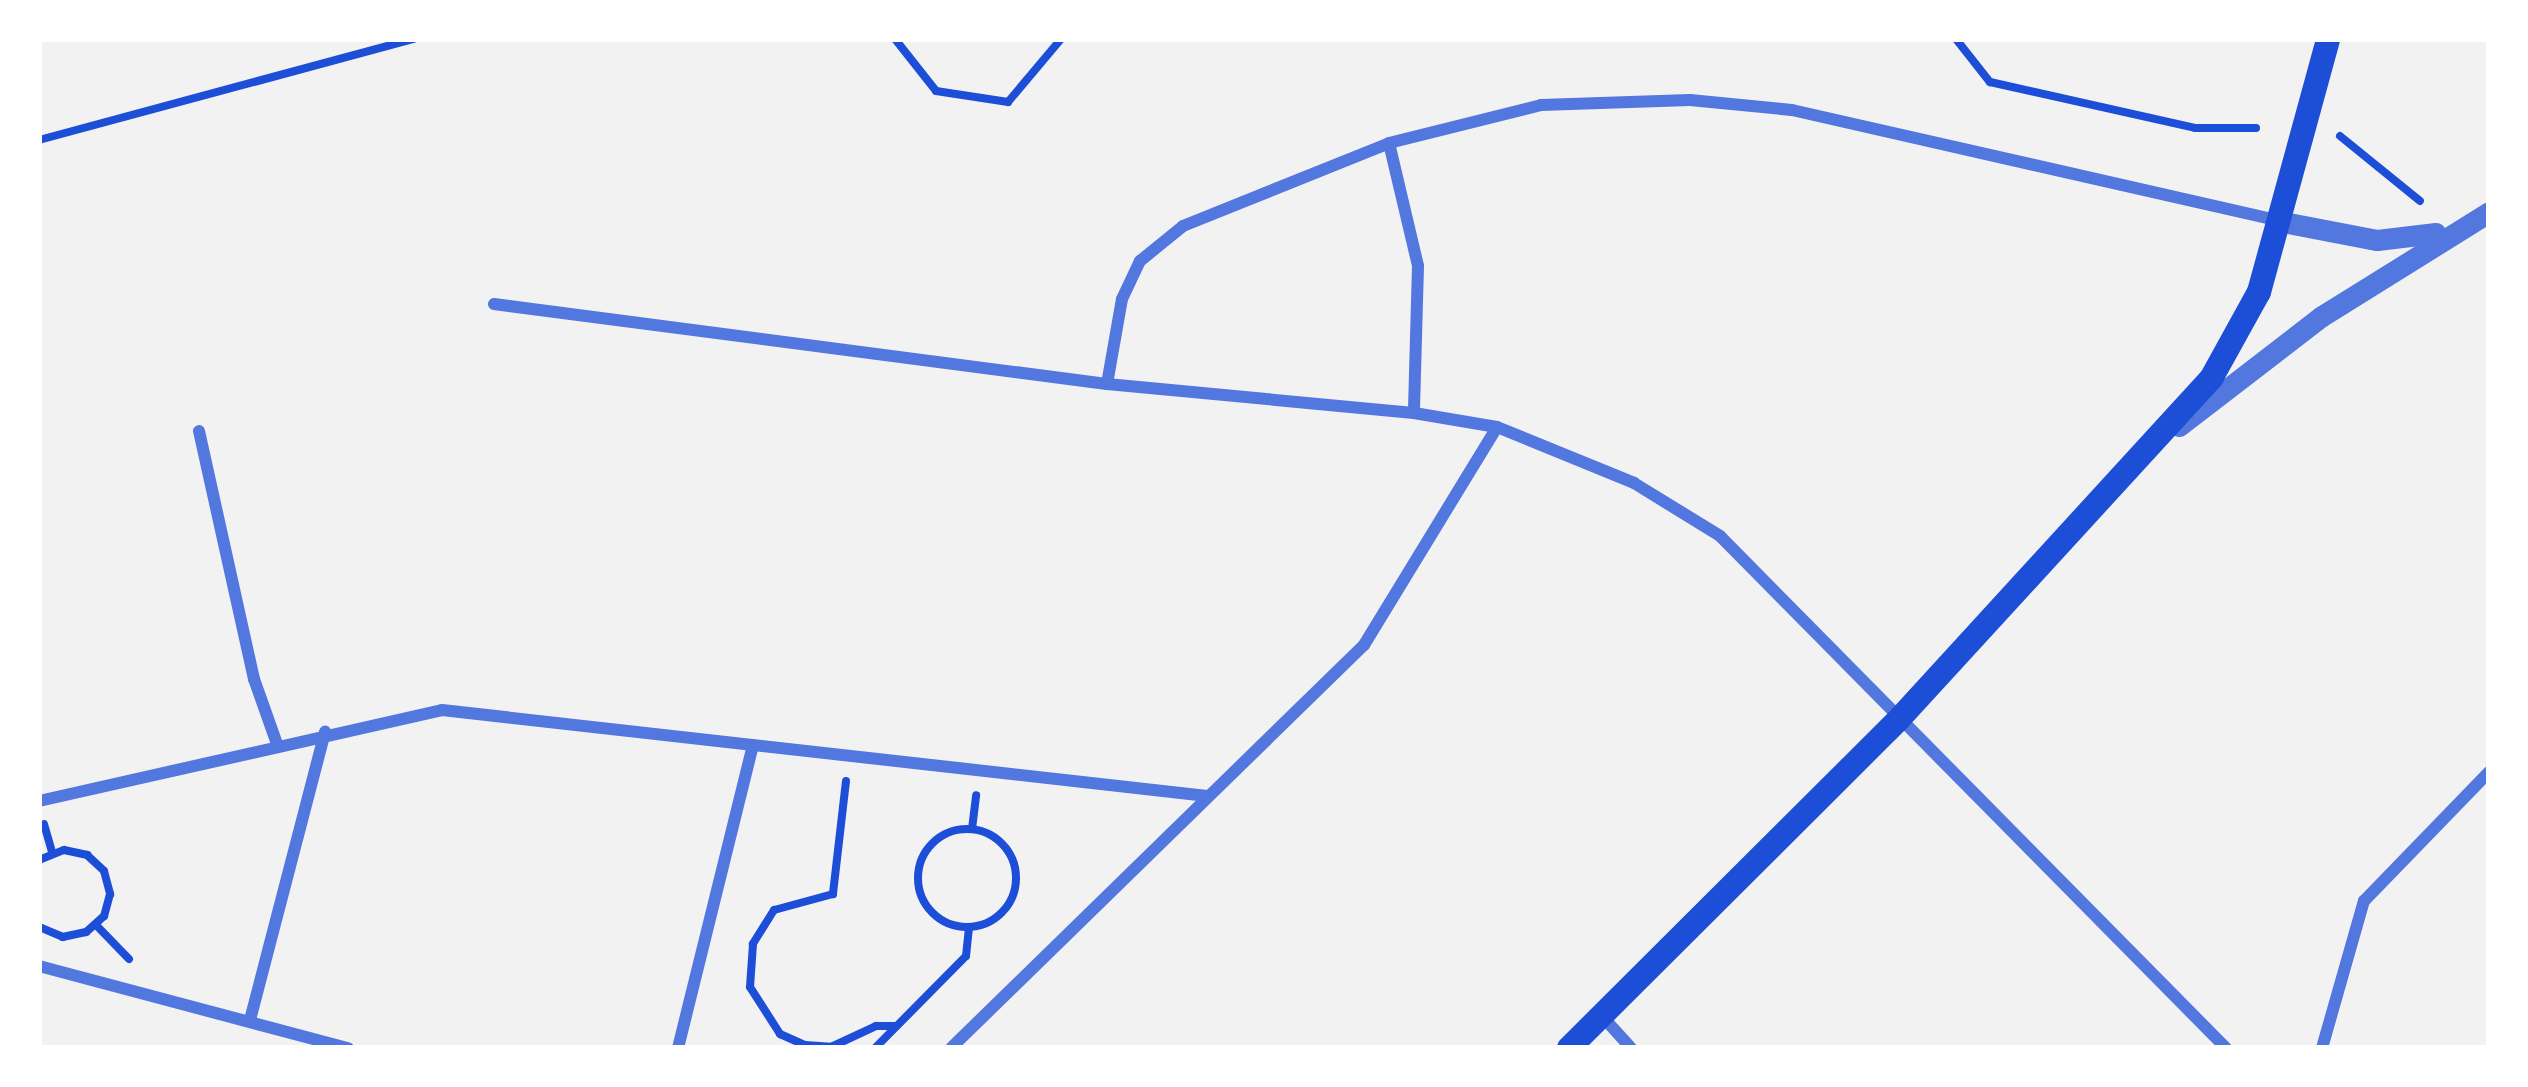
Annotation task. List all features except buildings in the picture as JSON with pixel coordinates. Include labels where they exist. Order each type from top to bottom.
[{"type":"main road","points":[[1569,1048],[1900,718],[2162,440],[2238,339],[2278,221],[2329,39]]},
{"type":"street","points":[[1107,383],[1122,299],[1158,243],[1389,142],[1540,105],[1747,104],[2378,240],[2454,230]]},
{"type":"street","points":[[1389,142],[1418,266],[1414,413]]},
{"type":"street","points":[[2162,440],[2274,350],[2454,230],[2489,212]]},
{"type":"street","points":[[494,304],[1107,383],[1414,413],[1497,427],[1688,512],[1900,718],[2226,1048]]},
{"type":"street","points":[[951,1048],[1364,645],[1497,427]]},
{"type":"street","points":[[200,431],[254,679],[277,744]]},
{"type":"street","points":[[39,801],[326,732],[442,710],[1207,796]]},
{"type":"street","points":[[250,1020],[326,732]]},
{"type":"street","points":[[678,1048],[753,745]]},
{"type":"street","points":[[2321,1048],[2364,901],[2489,772]]},
{"type":"street","points":[[39,966],[348,1048]]},
{"type":"street","points":[[1601,1016],[1631,1048]]},
{"type":"path","points":[[39,140],[414,39]]},
{"type":"path","points":[[895,39],[936,92],[1008,102],[1061,39]]},
{"type":"path","points":[[1956,39],[1990,82],[2195,128],[2256,128]]},
{"type":"path","points":[[2340,136],[2454,230]]},
{"type":"path","points":[[849,755],[833,894],[774,910],[753,944],[750,987],[780,1034],[805,1045],[831,1047],[876,1026],[896,1026]]},
{"type":"path","points":[[972,829],[1010,856],[1015,887],[998,915],[969,927],[939,918],[917,877],[929,847],[972,829]]},
{"type":"path","points":[[39,860],[64,850],[87,855],[104,871],[110,894],[104,916],[86,932],[63,937],[39,927]]},
{"type":"path","points":[[874,1048],[965,956],[969,927]]}]
